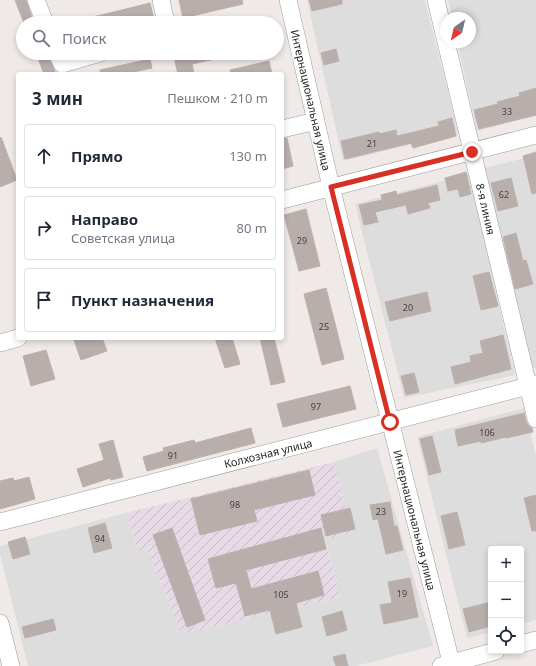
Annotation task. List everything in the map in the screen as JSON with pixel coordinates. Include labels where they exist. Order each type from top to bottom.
[{"type":"street","points":[[161,0],[164,16]]},
{"type":"street","name":"Интернациональная улица","points":[[288,0],[331,187],[390,422],[448,665]]},
{"type":"street","name":"8-я линия","points":[[436,0],[472,152],[532,385],[536,419]]},
{"type":"street","points":[[40,1],[43,16]]},
{"type":"street","points":[[60,60],[62,64],[76,60]]},
{"type":"street","points":[[284,129],[316,121]]},
{"type":"street","points":[[284,199],[536,136]]},
{"type":"street","points":[[0,343],[16,339]]},
{"type":"street","name":"Колхозная улица","points":[[0,522],[532,385]]},
{"type":"street","points":[[0,623],[11,666]]},
{"type":"street","points":[[524,643],[536,640]]},
{"type":"street","points":[[448,665],[488,653]]},
{"type":"shaded area","points":[[307,0],[425,0],[458,133],[343,161]]},
{"type":"shaded area","points":[[448,0],[536,0],[536,116],[477,131],[458,48],[476,48],[476,12],[451,12]]},
{"type":"shaded area","points":[[536,155],[536,368],[531,369],[485,168]]},
{"type":"shaded area","points":[[469,174],[515,375],[404,398],[355,204]]},
{"type":"shaded area","points":[[524,408],[536,456],[536,620],[524,623],[524,546],[488,546],[488,633],[467,638],[417,437]]},
{"type":"shaded area","points":[[377,448],[433,646],[356,666],[28,666],[0,554],[0,546],[126,513],[138,551],[147,549],[182,634],[341,597],[325,539],[352,533],[334,462]]},
{"type":"shaded area","points":[[334,462],[352,533],[325,540],[341,597],[182,634],[147,549],[138,551],[126,513]]},
{"type":"building","points":[[15,0],[26,0],[32,16],[21,16]]},
{"type":"building","points":[[179,0],[242,0],[243,4],[192,16],[183,16]]},
{"type":"building","points":[[309,0],[342,0],[342,4],[312,11]]},
{"type":"building","points":[[150,3],[153,16],[97,16]]},
{"type":"building","points":[[336,49],[339,61],[324,65],[321,53]]},
{"type":"building","points":[[39,60],[50,60],[55,72],[43,72]]},
{"type":"building","points":[[145,60],[150,60],[152,68],[134,72],[100,72],[100,70]]},
{"type":"building","points":[[175,60],[210,60],[192,64],[194,72],[178,72]]},
{"type":"building","points":[[269,61],[272,72],[230,72],[230,70]]},
{"type":"building","points":[[536,88],[536,115],[479,129],[474,110],[498,104],[497,102],[520,96],[519,93]]},
{"type":"building","points":[[452,118],[456,136],[413,148],[411,143],[345,159],[341,141],[379,132],[379,134],[396,130],[397,136],[439,126],[438,122]]},
{"type":"building","points":[[1,137],[16,180],[0,187]]},
{"type":"building","points":[[287,138],[293,166],[284,168],[284,139]]},
{"type":"building","points":[[536,152],[536,193],[532,194],[523,156]]},
{"type":"building","points":[[466,172],[471,194],[460,197],[458,189],[448,191],[445,178]]},
{"type":"building","points":[[511,178],[518,206],[498,211],[491,183]]},
{"type":"building","points":[[437,185],[440,200],[428,203],[430,208],[408,214],[406,205],[375,212],[378,222],[364,225],[359,205],[382,200],[381,195],[396,191],[397,195]]},
{"type":"building","points":[[306,209],[320,266],[299,271],[284,215]]},
{"type":"building","points":[[516,233],[523,261],[526,260],[533,284],[515,289],[503,237]]},
{"type":"building","points":[[489,272],[498,306],[481,310],[473,276]]},
{"type":"building","points":[[326,288],[344,359],[322,365],[304,294]]},
{"type":"building","points":[[427,292],[431,311],[390,321],[385,302]]},
{"type":"building","points":[[503,335],[511,369],[455,384],[451,367],[471,362],[470,356],[483,353],[480,341]]},
{"type":"building","points":[[74,340],[103,340],[107,351],[81,360]]},
{"type":"building","points":[[216,340],[233,340],[240,364],[225,368]]},
{"type":"building","points":[[260,340],[274,340],[285,382],[271,385]]},
{"type":"building","points":[[46,350],[55,379],[31,386],[23,356]]},
{"type":"building","points":[[414,373],[419,392],[406,395],[401,376]]},
{"type":"building","points":[[350,386],[356,409],[283,427],[277,404]]},
{"type":"building","points":[[524,413],[526,422],[532,428],[533,432],[481,443],[481,441],[458,446],[455,430]]},
{"type":"building","points":[[251,428],[255,443],[147,471],[143,457],[164,451],[163,448],[194,440],[195,443]]},
{"type":"building","points":[[432,436],[441,472],[429,475],[420,439]]},
{"type":"building","points":[[113,440],[123,477],[111,480],[110,478],[83,487],[77,469],[104,460],[99,444]]},
{"type":"building","points":[[309,470],[315,495],[254,510],[257,521],[200,535],[191,499]]},
{"type":"building","points":[[29,477],[35,499],[0,509],[0,481],[13,478],[14,481]]},
{"type":"building","points":[[536,495],[536,531],[532,531],[524,498]]},
{"type":"building","points":[[390,502],[394,526],[397,526],[403,550],[386,554],[378,519],[373,520],[370,505]]},
{"type":"building","points":[[350,508],[355,529],[326,536],[321,515]]},
{"type":"building","points":[[457,512],[465,545],[449,549],[441,516]]},
{"type":"building","points":[[105,523],[112,548],[94,553],[88,528]]},
{"type":"building","points":[[172,528],[205,620],[187,627],[153,535]]},
{"type":"building","points":[[321,528],[326,549],[246,570],[251,589],[318,571],[324,595],[296,603],[302,627],[276,634],[270,610],[245,616],[236,583],[216,588],[208,559]]},
{"type":"building","points":[[25,537],[30,554],[13,559],[8,542]]},
{"type":"building","points":[[410,578],[418,617],[384,624],[380,605],[392,603],[388,582]]},
{"type":"building","points":[[488,603],[488,627],[469,632],[463,609]]},
{"type":"building","points":[[342,611],[347,630],[327,636],[322,617]]},
{"type":"building","points":[[53,619],[56,630],[25,638],[22,627]]},
{"type":"building","points":[[345,654],[348,666],[336,666],[333,657]]},
{"type":"route","points":[[390,422],[331,187],[472,152]]}]
